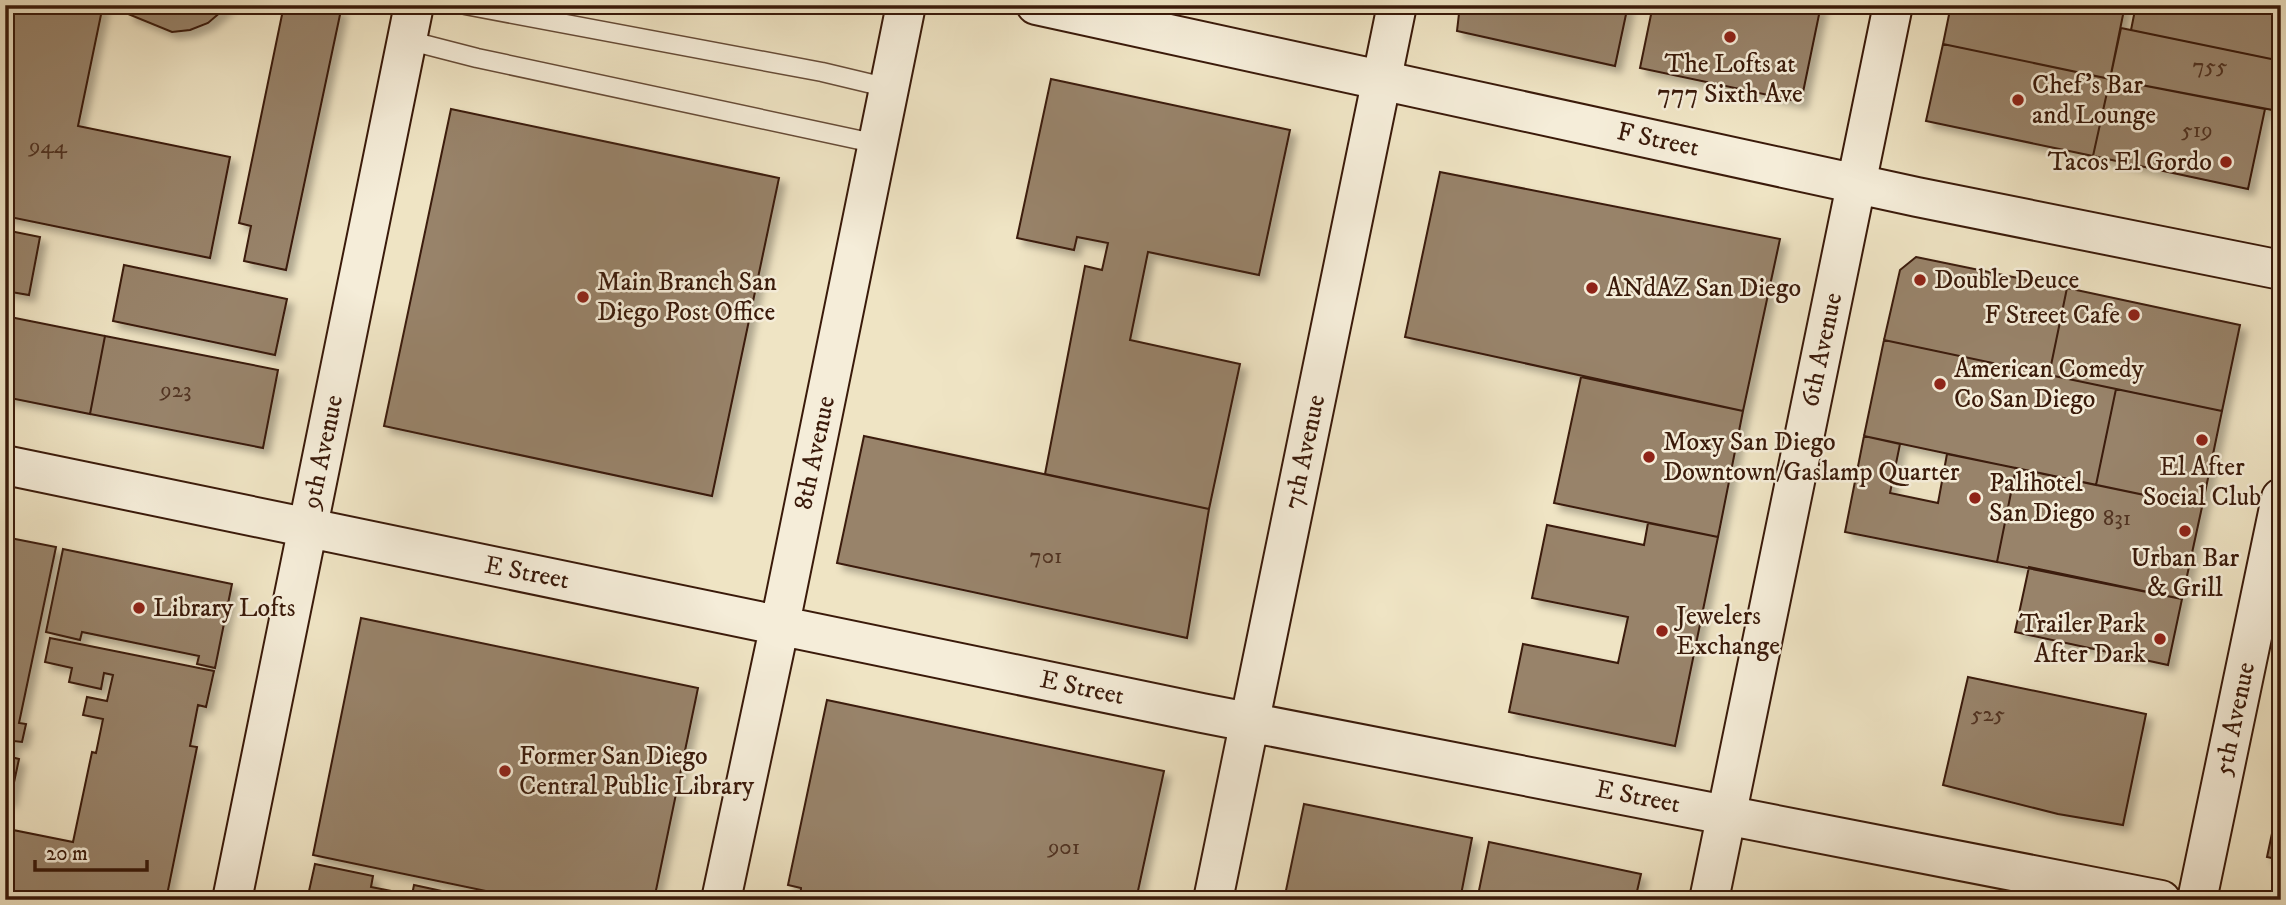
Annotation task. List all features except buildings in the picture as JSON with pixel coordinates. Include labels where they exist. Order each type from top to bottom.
[{"type":"street","name":"8th Avenue","points":[[720,900],[780,624],[906,5]]},
{"type":"street","name":"F Street","points":[[1036,5],[1856,183],[2281,270]]},
{"type":"street","name":"7th Avenue","points":[[1213,900],[1397,5]]},
{"type":"street","name":"6th Avenue","points":[[1709,900],[1893,5]]},
{"type":"street","name":"9th Avenue","points":[[232,900],[410,23]]},
{"type":"street","name":"E Street","points":[[5,465],[1249,722],[2161,900]]},
{"type":"street","name":"5th Avenue","points":[[2197,900],[2281,498]]},
{"type":"lane","points":[[466,5],[808,69],[889,88]]},
{"type":"lane","points":[[410,23],[477,58],[878,144]]},
{"type":"place","name":"The Lofts at 777 Sixth Ave","points":[[1730,37]]},
{"type":"place","name":"Chef's Bar and Lounge","points":[[2018,100]]},
{"type":"place","name":"Tacos El Gordo","points":[[2226,162]]},
{"type":"place","name":"Double Deuce","points":[[1920,280]]},
{"type":"place","name":"ANdAZ San Diego","points":[[1592,288]]},
{"type":"place","name":"Main Branch San Diego Post Office","points":[[583,297]]},
{"type":"place","name":"F Street Cafe","points":[[2134,315]]},
{"type":"place","name":"American Comedy Co San Diego","points":[[1940,384]]},
{"type":"place","name":"El After Social Club","points":[[2202,440]]},
{"type":"place","name":"Moxy San Diego Downtown/Gaslamp Quarter","points":[[1649,457]]},
{"type":"place","name":"Palihotel San Diego","points":[[1975,498]]},
{"type":"place","name":"Urban Bar & Grill","points":[[2185,531]]},
{"type":"place","name":"Library Lofts","points":[[139,608]]},
{"type":"place","name":"Jewelers Exchange","points":[[1662,631]]},
{"type":"place","name":"Trailer Park After Dark","points":[[2160,639]]},
{"type":"place","name":"Former San Diego Central Public Library","points":[[505,771]]}]
